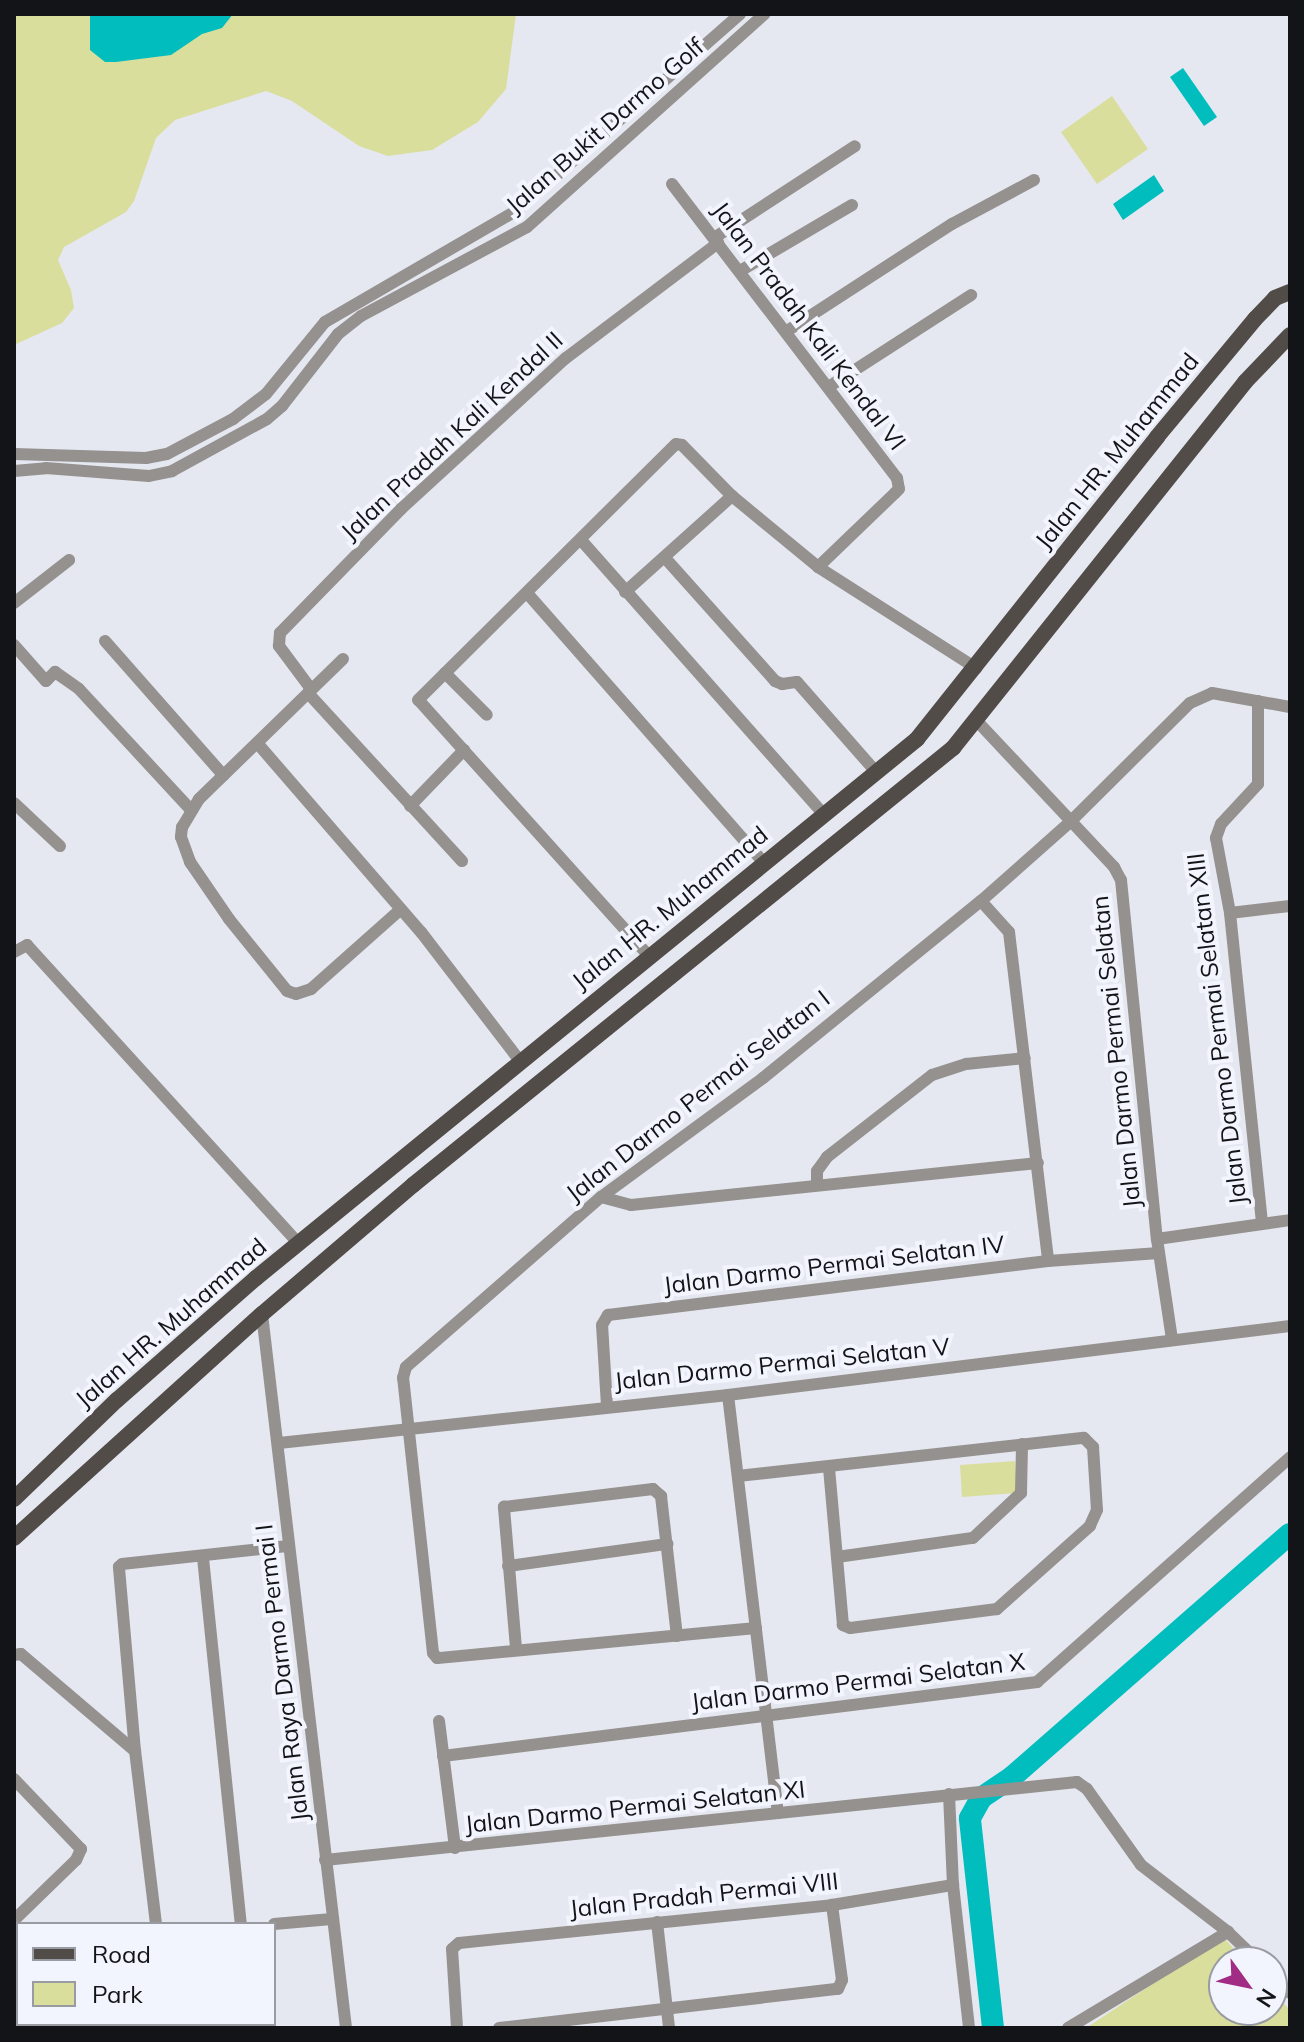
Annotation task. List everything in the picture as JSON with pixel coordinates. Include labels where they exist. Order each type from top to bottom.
[{"type":"main road","name":"Jalan HR. Muhammad","points":[[14,1499],[187,1336],[642,960],[917,739],[1255,319],[1275,298],[1290,292]]},
{"type":"main road","points":[[14,1538],[262,1314],[413,1185],[953,748],[1245,382],[1290,335]]},
{"type":"main road","points":[[1014,618],[1028,622],[1040,640]]},
{"type":"main road","points":[[642,960],[640,977],[655,988]]},
{"type":"main road","points":[[602,994],[613,999],[622,1014]]},
{"type":"main road","points":[[395,1164],[413,1185]]},
{"type":"street","name":"Jalan Bukit Darmo Golf","points":[[14,454],[146,458],[167,454],[233,419],[266,394],[325,322],[516,211],[740,14]]},
{"type":"street","name":"Jalan Bukit Darmo Golf","points":[[14,471],[46,468],[149,476],[172,471],[267,419],[282,406],[338,334],[361,316],[527,227],[764,14]]},
{"type":"street","name":"Jalan Pradah Kali Kendal II","points":[[462,861],[310,691],[279,646],[280,633],[401,509],[566,358],[716,240],[855,146]]},
{"type":"street","points":[[787,331],[952,224],[1034,180]]},
{"type":"street","name":"Jalan Pradah Kali Kendal VI","points":[[672,184],[830,386],[897,478],[899,489],[818,567]]},
{"type":"street","points":[[740,271],[852,205]]},
{"type":"street","points":[[830,386],[971,295]]},
{"type":"street","points":[[642,960],[464,750],[419,704],[420,696],[676,444],[682,445],[732,496],[818,567],[976,668]]},
{"type":"street","points":[[625,592],[666,559],[732,496]]},
{"type":"street","points":[[581,540],[824,815]]},
{"type":"street","points":[[666,559],[775,681],[782,684],[797,682],[876,772]]},
{"type":"street","points":[[14,603],[69,560]]},
{"type":"street","points":[[527,593],[764,863]]},
{"type":"street","points":[[105,641],[223,775]]},
{"type":"street","points":[[14,645],[46,681],[55,672],[79,689],[191,810]]},
{"type":"street","points":[[343,659],[191,810],[181,837],[190,862],[236,928],[287,991],[296,994],[311,989],[401,909]]},
{"type":"street","points":[[445,673],[487,715]]},
{"type":"street","name":"Jalan Darmo Permai Selatan I","points":[[409,1429],[403,1378],[406,1367],[601,1197],[763,1078],[981,901],[1069,823],[1190,703],[1212,693],[1290,707]]},
{"type":"street","name":"Jalan Darmo Permai Selatan XIII","points":[[1258,701],[1258,784],[1217,830],[1230,913],[1262,1223]]},
{"type":"street","name":"Jalan Darmo Permai Selatan","points":[[976,720],[1069,823],[1114,867],[1121,880],[1157,1239],[1172,1339]]},
{"type":"street","points":[[258,744],[401,909],[520,1061]]},
{"type":"street","points":[[410,806],[464,750]]},
{"type":"street","points":[[14,803],[60,846]]},
{"type":"street","points":[[981,901],[1009,932],[1048,1261]]},
{"type":"street","points":[[1230,913],[1290,906]]},
{"type":"street","points":[[14,952],[27,945],[299,1244]]},
{"type":"street","points":[[817,1185],[817,1171],[827,1157],[932,1075],[966,1064],[1025,1058]]},
{"type":"street","points":[[601,1197],[631,1205],[1038,1163]]},
{"type":"street","points":[[1157,1239],[1290,1220]]},
{"type":"street","name":"Jalan Darmo Permai Selatan IV","points":[[607,1406],[602,1325],[608,1315],[1048,1261],[1159,1253]]},
{"type":"street","name":"Jalan Raya Darmo Permai I","points":[[262,1314],[346,2028]]},
{"type":"street","name":"Jalan Darmo Permai Selatan V","points":[[279,1443],[728,1395],[1290,1326]]},
{"type":"street","points":[[728,1395],[778,1813]]},
{"type":"street","points":[[409,1429],[433,1653],[443,1660],[516,1648],[756,1628]]},
{"type":"street","points":[[738,1476],[1084,1438],[1093,1447],[1095,1518],[997,1609],[847,1628],[843,1625],[829,1468]]},
{"type":"street","points":[[837,1557],[973,1538],[1021,1493],[1022,1444]]},
{"type":"street","name":"Jalan Darmo Permai Selatan X","points":[[443,1756],[1037,1682],[1290,1457]]},
{"type":"street","points":[[516,1648],[502,1512],[510,1504],[653,1489],[661,1496],[677,1636]]},
{"type":"street","points":[[508,1566],[667,1544]]},
{"type":"street","points":[[156,1922],[135,1751],[119,1567],[289,1546]]},
{"type":"street","points":[[203,1558],[241,1922]]},
{"type":"street","points":[[14,1655],[21,1654],[135,1751]]},
{"type":"street","points":[[439,1721],[455,1848]]},
{"type":"street","points":[[14,1779],[79,1845],[81,1853],[17,1911]]},
{"type":"street","name":"Jalan Darmo Permai Selatan XI","points":[[325,1860],[1068,1781],[1087,1789],[1141,1865],[1228,1932]]},
{"type":"street","points":[[949,1794],[953,1885],[969,2028]]},
{"type":"street","name":"Jalan Pradah Permai VIII","points":[[457,2028],[452,1949],[459,1943],[832,1905],[953,1885]]},
{"type":"street","points":[[499,2028],[838,1989],[842,1980],[832,1905]]},
{"type":"street","points":[[276,1924],[332,1919]]},
{"type":"street","points":[[657,1922],[669,2028]]},
{"type":"street","points":[[1068,2028],[1228,1932],[1242,1946]]},
{"type":"green space","points":[[14,14],[516,14],[506,89],[478,122],[432,150],[388,156],[359,146],[292,101],[266,91],[175,120],[156,138],[134,201],[126,212],[64,247],[58,260],[71,290],[74,308],[62,323],[14,345]]},
{"type":"green space","points":[[1112,96],[1148,149],[1097,184],[1061,132]]},
{"type":"green space","points":[[1015,1461],[1017,1493],[962,1497],[960,1465]]},
{"type":"green space","points":[[1223,1937],[1231,1946],[1209,1946]]},
{"type":"green space","points":[[1208,1947],[1208,2026],[1288,2026],[1288,2008],[1290,2010],[1290,2028],[1086,2028]]},
{"type":"water","points":[[90,14],[233,14],[222,28],[202,34],[171,55],[105,62],[90,50]]},
{"type":"water","points":[[1183,68],[1217,117],[1204,126],[1170,77]]},
{"type":"water","points":[[1154,175],[1164,191],[1123,220],[1113,204]]},
{"type":"waterway","points":[[993,2028],[970,1818],[981,1798],[1012,1777],[1290,1534]]}]
